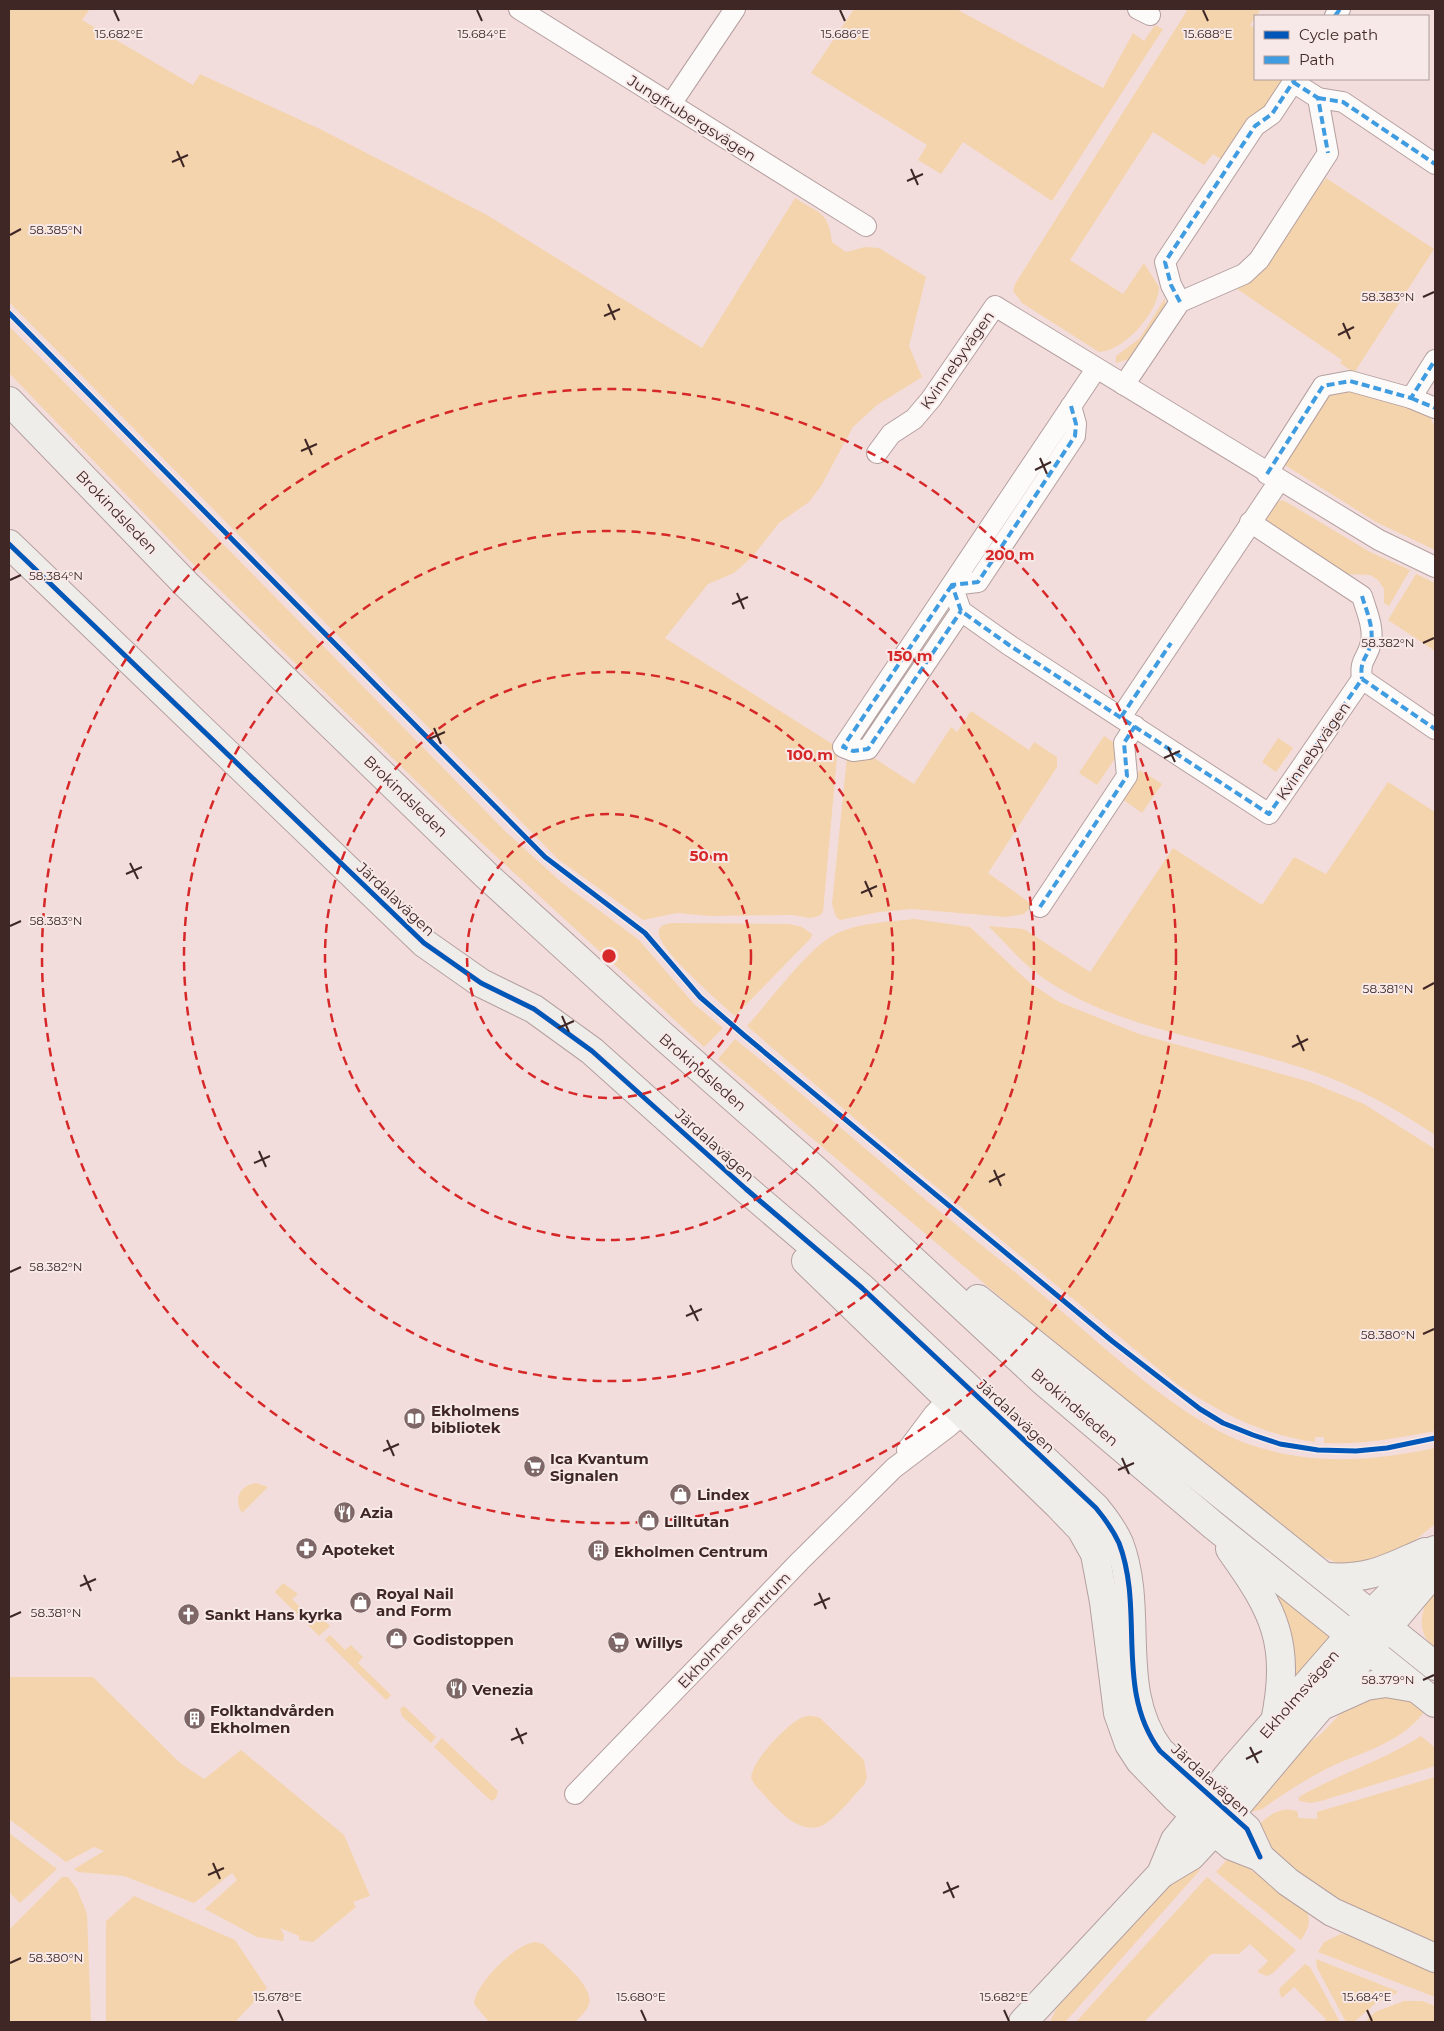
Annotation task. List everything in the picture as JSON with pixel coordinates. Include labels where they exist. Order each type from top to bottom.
[{"type":"main road","name":"Brokindsleden","points":[[9,401],[186,584],[488,876],[662,1036],[820,1174],[1042,1380],[1213,1525],[1425,1696]]},
{"type":"main road","name":"Järdalavägen","points":[[9,544],[424,944],[481,983],[534,1010],[592,1050],[746,1189],[807,1263],[964,1399],[1096,1508],[1112,1529],[1126,1572],[1134,1684],[1144,1725],[1160,1751],[1213,1815],[1247,1829],[1260,1857],[1288,1882],[1332,1912],[1435,1958]]},
{"type":"main road","name":"Brokindsleden","points":[[820,1174],[1050,1355],[1435,1666]]},
{"type":"main road","points":[[1213,1525],[1250,1576],[1264,1600],[1275,1626],[1283,1669],[1282,1690],[1275,1722]]},
{"type":"main road","points":[[1326,1577],[1350,1579],[1376,1574],[1435,1549]]},
{"type":"main road","name":"Ekholmsvägen","points":[[1213,1815],[1275,1722],[1359,1642],[1379,1620],[1435,1549]]},
{"type":"main road","name":"Ekholmsvägen","points":[[1379,1620],[1435,1570]]},
{"type":"main road","name":"Ekholmsvägen","points":[[1023,2022],[1161,1874],[1176,1840],[1213,1815],[1318,1708],[1359,1642]]},
{"type":"main road","points":[[1318,1708],[1366,1686],[1386,1683],[1425,1696]]},
{"type":"street","name":"Jungfrubergsvägen","points":[[520,9],[866,226]]},
{"type":"street","points":[[671,104],[735,9]]},
{"type":"street","points":[[1180,302],[1170,285],[1165,262],[1254,126],[1272,114],[1294,80],[1318,98],[1348,106],[1435,164]]},
{"type":"street","points":[[1124,385],[1180,302],[1244,274],[1259,260],[1328,153],[1318,98]]},
{"type":"street","name":"Kvinnebyvägen","points":[[877,453],[891,434],[914,419],[931,399],[995,306],[1379,540],[1435,566]]},
{"type":"street","points":[[1411,398],[1435,360]]},
{"type":"street","points":[[952,585],[961,611],[868,749],[853,751],[843,747],[1096,369]]},
{"type":"street","points":[[1040,907],[1127,776],[1124,743],[1128,722],[1250,522],[1323,386],[1350,381],[1411,398],[1435,408]]},
{"type":"street","name":"Kvinnebyvägen","points":[[961,611],[1009,646],[1269,814],[1362,679],[1360,666],[1371,643],[1372,630],[1362,596],[1250,522]]},
{"type":"street","points":[[1362,679],[1435,729]]},
{"type":"street","name":"Ekholmens centrum","points":[[575,1794],[964,1399]]},
{"type":"shaded area","points":[[9,9],[90,9],[82,20],[193,85],[200,74],[320,129],[487,215],[702,348],[795,198],[821,214],[828,224],[832,242],[846,252],[865,247],[879,248],[926,277],[909,346],[922,377],[877,405],[853,427],[821,486],[809,502],[779,523],[752,557],[734,573],[708,584],[665,638],[837,747],[823,912],[819,916],[810,918],[792,915],[710,916],[677,913],[643,920],[558,859],[9,302]]},
{"type":"shaded area","points":[[854,9],[956,9],[1103,88],[1133,33],[1144,41],[1155,25],[1163,29],[1052,201],[963,142],[941,174],[918,160],[927,145],[811,73]]},
{"type":"shaded area","points":[[1188,9],[1261,9],[1257,15],[1254,15],[1254,19],[1250,25],[1254,28],[1254,80],[1285,80],[1224,161],[1213,154],[1204,165],[1153,132],[1070,260],[1123,294],[1144,263],[1159,287],[1153,307],[1139,328],[1119,345],[1099,352],[1022,303],[1013,291],[1015,284]]},
{"type":"shaded area","points":[[1326,178],[1434,249],[1354,373],[1340,363],[1342,360],[1237,289],[1248,282]]},
{"type":"shaded area","points":[[1165,298],[1165,308],[1132,358],[1116,363],[1116,356],[1140,338]]},
{"type":"shaded area","points":[[9,326],[506,832],[561,882],[639,940],[694,1004],[723,1028],[704,1047],[451,815],[187,558],[9,373]]},
{"type":"shaded area","points":[[1342,388],[1429,414],[1435,428],[1435,550],[1376,522],[1280,462],[1325,395]]},
{"type":"shaded area","points":[[1283,500],[1370,552],[1410,570],[1389,606],[1384,603],[1384,589],[1378,580],[1370,575],[1345,574],[1266,522],[1267,511]]},
{"type":"shaded area","points":[[1416,574],[1435,583],[1435,651],[1388,620]]},
{"type":"shaded area","points":[[971,711],[1029,750],[1034,742],[1057,757],[1057,767],[988,873],[1033,905],[1024,914],[1006,917],[912,909],[879,912],[840,920],[836,917],[832,904],[847,757],[871,756],[914,784],[951,727],[957,732]]},
{"type":"shaded area","points":[[1104,736],[1122,748],[1097,785],[1079,773]]},
{"type":"shaded area","points":[[1278,738],[1293,748],[1276,772],[1262,762]]},
{"type":"shaded area","points":[[1140,770],[1162,784],[1142,813],[1121,798]]},
{"type":"shaded area","points":[[1388,782],[1435,812],[1435,1135],[1384,1103],[1331,1078],[1262,1056],[1133,1021],[1071,995],[1043,978],[988,926],[1024,929],[1090,972],[1173,848],[1262,905],[1294,857],[1326,874]]},
{"type":"shaded area","points":[[915,919],[970,927],[1030,983],[1059,1002],[1139,1034],[1310,1082],[1364,1104],[1435,1149],[1435,1431],[1352,1443],[1324,1443],[1324,1437],[1315,1437],[1315,1442],[1296,1439],[1260,1428],[1209,1404],[1177,1384],[889,1148],[747,1026],[799,965],[832,936],[862,925]]},
{"type":"shaded area","points":[[672,923],[789,924],[802,927],[812,934],[811,938],[735,1016],[677,961],[660,938],[660,928],[663,925]]},
{"type":"shaded area","points":[[735,1039],[1117,1359],[1170,1400],[1197,1418],[1251,1445],[1275,1452],[1320,1459],[1388,1456],[1435,1448],[1435,1524],[1415,1540],[1385,1558],[1342,1565],[1319,1555],[1100,1381],[718,1059]]},
{"type":"shaded area","points":[[256,1483],[268,1487],[242,1513],[239,1508],[238,1498],[242,1490]]},
{"type":"shaded area","points":[[1269,1581],[1335,1635],[1291,1689],[1280,1605]]},
{"type":"shaded area","points":[[283,1583],[298,1594],[292,1599],[312,1619],[318,1614],[330,1626],[319,1636],[275,1592]]},
{"type":"shaded area","points":[[1435,1588],[1435,1648],[1424,1635],[1422,1619],[1426,1603]]},
{"type":"shaded area","points":[[330,1635],[345,1650],[351,1645],[363,1657],[358,1663],[391,1695],[386,1700],[325,1640]]},
{"type":"shaded area","points":[[9,1677],[93,1677],[180,1763],[204,1779],[241,1750],[344,1835],[370,1896],[353,1902],[356,1907],[313,1942],[299,1940],[299,1936],[280,1928],[284,1935],[283,1941],[257,1937],[205,1909],[237,1880],[232,1873],[194,1903],[124,1876],[78,1872],[74,1869],[104,1851],[94,1847],[66,1862],[9,1819]]},
{"type":"shaded area","points":[[1383,1693],[1410,1701],[1424,1712],[1404,1732],[1380,1746],[1328,1768],[1294,1787],[1262,1809],[1252,1812],[1256,1797],[1288,1759],[1322,1733],[1343,1711]]},
{"type":"shaded area","points":[[404,1706],[436,1737],[431,1743],[402,1716],[400,1709]]},
{"type":"shaded area","points":[[813,1716],[820,1718],[864,1760],[867,1777],[864,1785],[835,1816],[825,1824],[815,1828],[795,1823],[777,1809],[751,1778],[757,1762],[763,1753],[787,1728],[801,1718]]},
{"type":"shaded area","points":[[1421,1736],[1435,1748],[1435,1766],[1321,1801],[1311,1803],[1299,1801],[1299,1797],[1329,1781],[1391,1753]]},
{"type":"shaded area","points":[[442,1738],[498,1791],[496,1798],[492,1801],[488,1798],[434,1747]]},
{"type":"shaded area","points":[[1435,1777],[1435,1948],[1346,1909],[1271,1853],[1255,1829],[1269,1816],[1280,1811],[1292,1810],[1298,1812],[1298,1818],[1317,1819],[1317,1812]]},
{"type":"shaded area","points":[[9,1833],[57,1869],[20,1903],[9,1892]]},
{"type":"shaded area","points":[[1230,1856],[1285,1893],[1304,1909],[1308,1915],[1309,1922],[1301,1940],[1216,1872]]},
{"type":"shaded area","points":[[1194,1864],[1200,1870],[1066,2021],[1050,2022],[1062,1997],[1153,1896]]},
{"type":"shaded area","points":[[62,1877],[68,1877],[77,1889],[87,1914],[91,2022],[9,2022],[9,1930]]},
{"type":"shaded area","points":[[1207,1877],[1296,1950],[1273,1973],[1267,1976],[1257,1972],[1268,1961],[1250,1944],[1239,1954],[1211,1954],[1144,2022],[1076,2022]]},
{"type":"shaded area","points":[[134,1896],[235,1940],[267,1988],[235,2022],[106,2022],[106,1921]]},
{"type":"shaded area","points":[[1341,1934],[1351,1935],[1435,1971],[1435,1997],[1318,1952],[1324,1942]]},
{"type":"shaded area","points":[[535,1942],[543,1944],[580,1980],[589,1997],[587,2009],[575,2022],[489,2022],[474,2004],[481,1986],[507,1957],[527,1944]]},
{"type":"shaded area","points":[[1316,1959],[1397,1991],[1397,1993],[1376,2003],[1354,2022],[1346,2022],[1317,1968]]},
{"type":"shaded area","points":[[1305,1964],[1310,1967],[1340,2022],[1324,2022],[1326,2019],[1294,1987],[1282,1998],[1279,1992],[1280,1988]]},
{"type":"shaded area","points":[[1404,2001],[1422,2001],[1435,2006],[1435,2022],[1365,2022],[1375,2012]]},
{"type":"marked path","points":[[1336,15],[1340,9]]},
{"type":"marked path","points":[[1180,302],[1171,285],[1165,262],[1255,126],[1272,114],[1294,80]]},
{"type":"marked path","points":[[1293,82],[1318,98],[1328,153]]},
{"type":"marked path","points":[[1318,98],[1343,102],[1435,164]]},
{"type":"marked path","points":[[1267,474],[1323,386],[1350,381],[1411,398],[1435,360]]},
{"type":"marked path","points":[[1411,398],[1435,408]]},
{"type":"marked path","points":[[1071,406],[1076,424],[1075,436],[978,582],[952,585],[961,611],[1009,645],[1269,814],[1362,679],[1435,729]]},
{"type":"marked path","points":[[952,585],[843,747],[853,751],[868,749],[961,611]]},
{"type":"marked path","points":[[1362,596],[1372,636],[1370,648],[1362,667],[1362,679]]},
{"type":"marked path","points":[[1121,717],[1171,643]]},
{"type":"marked path","points":[[1040,907],[1127,776],[1124,743],[1135,726]]},
{"type":"cycle path","points":[[9,313],[545,857],[645,933],[700,997],[1112,1341],[1200,1409],[1223,1423],[1280,1444],[1318,1450],[1356,1451],[1387,1448],[1435,1438]]},
{"type":"cycle path","points":[[9,544],[424,943],[481,983],[534,1009],[592,1051],[746,1189],[862,1288],[1096,1508],[1117,1538],[1126,1569],[1130,1596],[1134,1676],[1138,1702],[1146,1727],[1160,1751],[1247,1829],[1260,1857]]},
{"type":"place","name":"Ekholmens bibliotek","points":[[415,1419]]},
{"type":"place","name":"Ica Kvantum Signalen","points":[[534,1467]]},
{"type":"place","name":"Lindex","points":[[681,1494]]},
{"type":"place","name":"Azia","points":[[344,1512]]},
{"type":"place","name":"Lilltutan","points":[[648,1521]]},
{"type":"place","name":"Apoteket","points":[[306,1549]]},
{"type":"place","name":"Ekholmen Centrum","points":[[598,1551]]},
{"type":"place","name":"Royal Nail and Form","points":[[360,1602]]},
{"type":"place","name":"Sankt Hans kyrka","points":[[189,1614]]},
{"type":"place","name":"Godistoppen","points":[[397,1639]]},
{"type":"place","name":"Willys","points":[[619,1642]]},
{"type":"place","name":"Venezia","points":[[456,1689]]},
{"type":"place","name":"Folktandvården Ekholmen","points":[[194,1719]]}]
